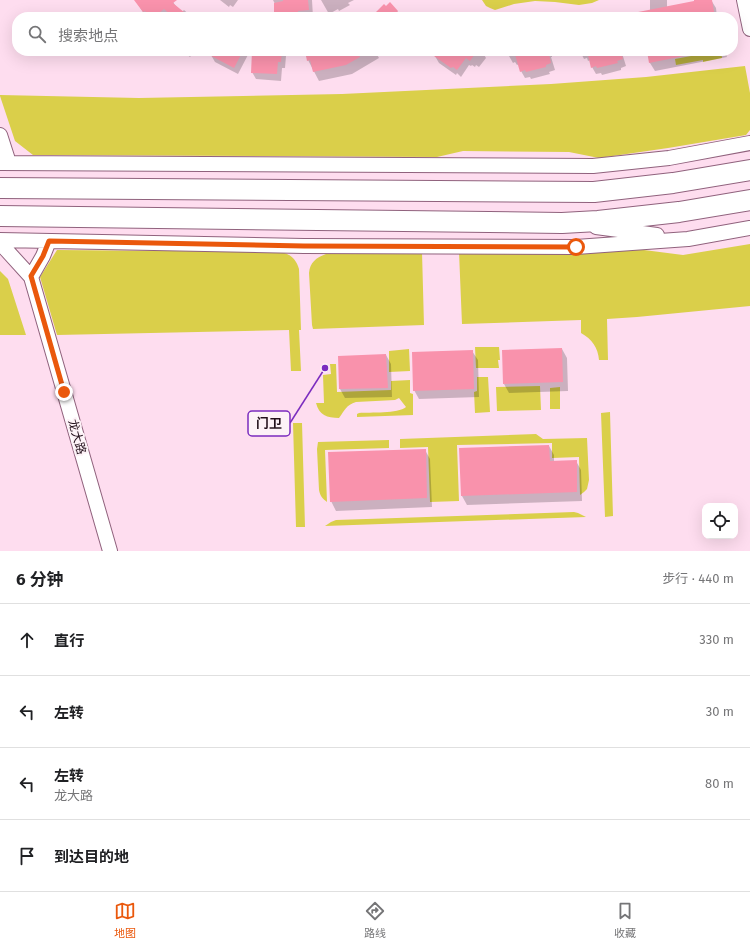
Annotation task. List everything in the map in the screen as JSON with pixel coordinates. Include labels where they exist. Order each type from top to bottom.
[{"type":"highway","points":[[0,188],[594,192],[673,183],[750,170]]},
{"type":"highway","points":[[0,216],[562,223],[598,221],[679,212],[750,200]]},
{"type":"street","points":[[744,0],[750,29]]},
{"type":"street","points":[[0,135],[4,163],[593,166],[668,158],[750,143]]},
{"type":"street","points":[[562,223],[688,239]]},
{"type":"street","points":[[0,241],[304,246],[576,247],[688,239],[750,228]]},
{"type":"street","points":[[0,241],[31,276],[43,256],[49,241]]},
{"type":"street","name":"龙大路","points":[[31,276],[110,551]]},
{"type":"shaded area","points":[[482,0],[599,0],[592,3],[579,5],[535,1],[514,4],[495,10],[486,6]]},
{"type":"shaded area","points":[[691,56],[722,56],[722,58],[676,65],[675,59]]},
{"type":"shaded area","points":[[745,66],[750,93],[750,130],[746,135],[599,158],[569,152],[463,151],[437,157],[33,155],[15,141],[0,96],[139,98],[342,94],[551,84],[646,77]]},
{"type":"shaded area","points":[[750,244],[750,306],[607,319],[608,360],[599,360],[594,344],[581,333],[581,320],[462,324],[459,252],[644,250],[683,255]]},
{"type":"shaded area","points":[[57,250],[280,252],[287,254],[295,260],[299,269],[301,371],[291,371],[289,330],[57,335],[40,277]]},
{"type":"shaded area","points":[[422,252],[424,325],[313,329],[309,273],[312,263],[316,259],[326,254]]},
{"type":"shaded area","points":[[0,271],[8,279],[26,335],[0,335]]},
{"type":"shaded area","points":[[475,347],[499,347],[499,368],[476,368]]},
{"type":"shaded area","points":[[409,349],[410,371],[389,372],[389,351]]},
{"type":"shaded area","points":[[330,364],[336,364],[337,392],[391,390],[391,381],[410,380],[410,393],[413,394],[413,415],[357,417],[357,414],[359,413],[391,412],[406,407],[399,398],[395,400],[353,403],[344,410],[339,418],[324,415],[317,407],[316,403],[324,403],[323,375],[331,374]]},
{"type":"shaded area","points":[[477,377],[488,377],[490,412],[475,413],[474,392],[477,391]]},
{"type":"shaded area","points":[[540,386],[541,410],[497,411],[496,387]]},
{"type":"shaded area","points":[[560,387],[560,409],[550,409],[550,388]]},
{"type":"shaded area","points":[[610,412],[613,516],[605,517],[601,413]]},
{"type":"shaded area","points":[[293,423],[302,423],[305,527],[296,527]]},
{"type":"shaded area","points":[[536,434],[543,439],[587,438],[589,480],[587,489],[584,492],[580,495],[579,457],[552,458],[552,443],[457,445],[459,501],[430,502],[428,447],[400,448],[400,439]]},
{"type":"shaded area","points":[[389,440],[389,448],[325,450],[327,502],[323,498],[319,490],[318,442]]},
{"type":"shaded area","points":[[574,512],[586,517],[325,526],[336,520]]},
{"type":"building","points":[[134,0],[177,0],[173,3],[184,12],[167,12],[164,9],[160,12],[143,12]]},
{"type":"building","points":[[308,0],[309,10],[298,12],[274,12],[274,3],[283,1]]},
{"type":"building","points":[[712,0],[714,12],[638,12],[694,1]]},
{"type":"building","points":[[390,2],[398,11],[376,12],[384,4],[386,6]]},
{"type":"building","points":[[211,56],[240,56],[234,68]]},
{"type":"building","points":[[252,56],[282,56],[281,62],[278,62],[277,74],[251,73]]},
{"type":"building","points":[[306,56],[360,57],[346,65],[313,72],[310,60],[307,61]]},
{"type":"building","points":[[434,56],[474,56],[470,61],[466,58],[457,70],[453,67],[451,68]]},
{"type":"building","points":[[515,56],[549,56],[551,63],[546,65],[546,67],[520,72]]},
{"type":"building","points":[[588,56],[622,56],[623,59],[617,61],[618,63],[591,68]]},
{"type":"building","points":[[648,56],[684,56],[649,63]]},
{"type":"building","points":[[562,348],[563,382],[503,384],[502,350]]},
{"type":"building","points":[[473,350],[474,389],[413,391],[412,352]]},
{"type":"building","points":[[386,354],[388,388],[339,389],[338,356]]},
{"type":"building","points":[[549,445],[550,461],[577,460],[577,492],[461,496],[459,448]]},
{"type":"building","points":[[426,449],[427,498],[330,502],[328,452]]},
{"type":"place","name":"门卫","points":[[325,368]]},
{"type":"route","points":[[64,392],[31,276],[43,256],[49,241],[304,246],[576,247]]}]
